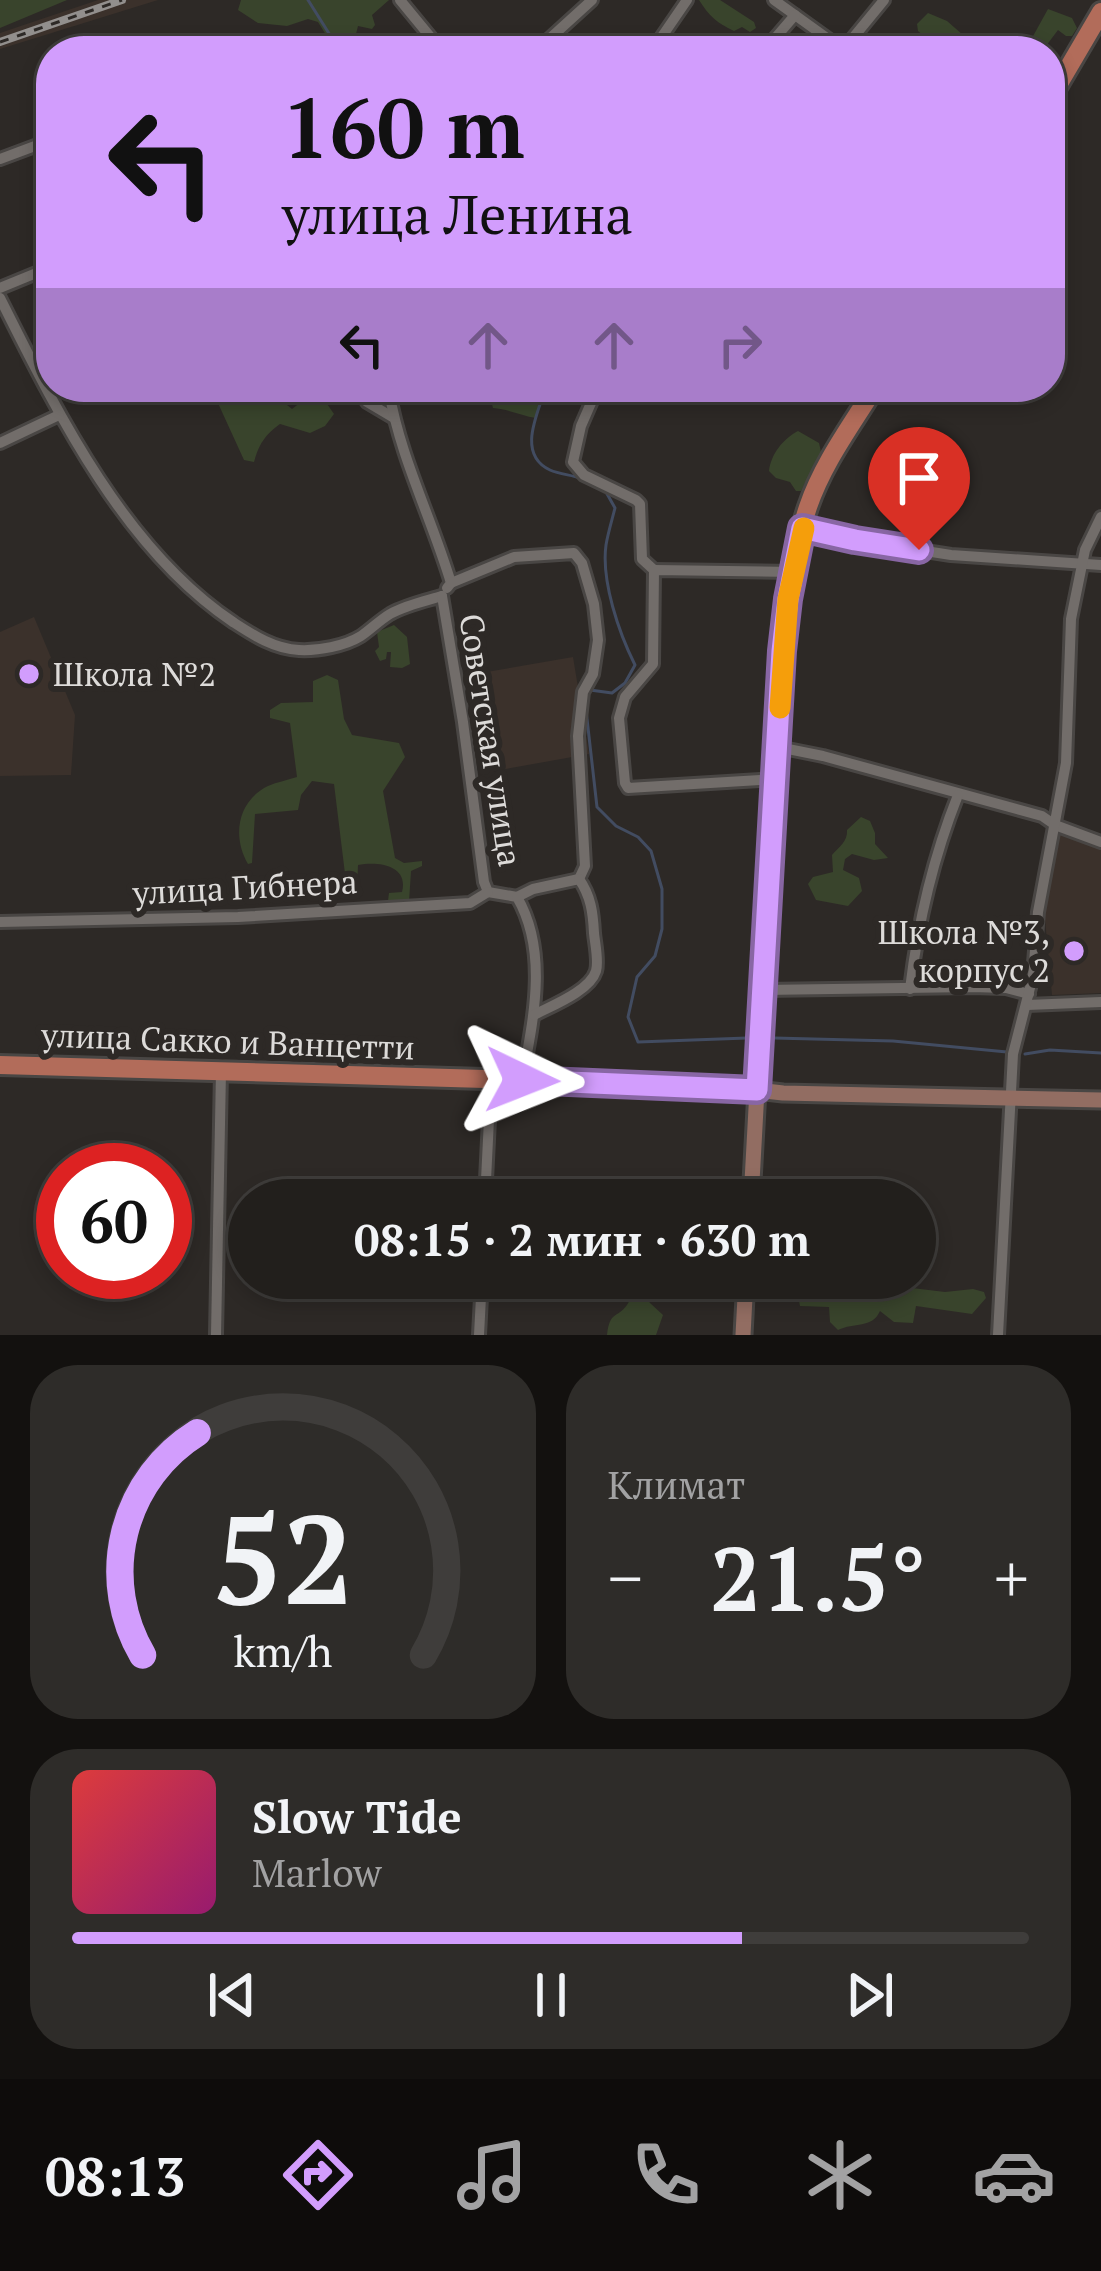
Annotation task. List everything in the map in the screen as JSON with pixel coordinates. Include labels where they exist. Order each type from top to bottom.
[{"type":"main road","points":[[1065,73],[1101,12]]},
{"type":"main road","points":[[757,1090],[782,651],[793,572],[802,528],[823,472],[866,402]]},
{"type":"main road","name":"улица Сакко и Ванцетти","points":[[0,1065],[757,1090]]},
{"type":"street","points":[[400,0],[430,36]]},
{"type":"street","points":[[552,36],[592,0]]},
{"type":"street","points":[[662,36],[687,0]]},
{"type":"street","points":[[774,0],[824,36]]},
{"type":"street","points":[[856,36],[884,0]]},
{"type":"street","points":[[777,36],[796,15]]},
{"type":"street","points":[[0,159],[36,146]]},
{"type":"street","points":[[0,288],[36,273]]},
{"type":"street","points":[[0,298],[36,364]]},
{"type":"street","points":[[54,402],[113,496],[173,573],[260,640],[298,650],[332,647],[356,639],[387,615],[442,596],[451,583],[514,557],[574,553],[582,563],[594,604],[598,640],[593,674],[583,692],[578,736],[585,866],[579,880]]},
{"type":"street","points":[[367,402],[394,418]]},
{"type":"street","points":[[393,402],[394,418],[451,583]]},
{"type":"street","points":[[591,402],[573,461],[584,475],[640,504],[642,559],[654,570],[793,572]]},
{"type":"street","points":[[0,443],[59,415]]},
{"type":"street","points":[[998,1335],[1013,1054],[1033,976],[1038,912],[1066,763],[1071,619],[1082,563],[1101,518]]},
{"type":"street","points":[[802,528],[951,554],[1101,565]]},
{"type":"street","points":[[654,570],[653,664],[625,697],[620,718],[625,783],[628,788],[776,779]]},
{"type":"street","name":"Советская улица","points":[[442,596],[484,882],[488,892],[517,897],[528,916],[537,987],[522,1080]]},
{"type":"street","points":[[778,747],[823,755],[1042,816],[1101,842]]},
{"type":"street","points":[[910,989],[938,844],[958,795]]},
{"type":"street","points":[[517,897],[532,889],[579,880]]},
{"type":"street","points":[[534,1015],[567,999],[597,970],[592,911],[579,880]]},
{"type":"street","name":"улица Гибнера","points":[[0,922],[238,916],[470,903],[488,892]]},
{"type":"street","points":[[763,990],[1006,988],[1028,999],[1101,1002]]},
{"type":"street","points":[[216,1335],[221,1071]]},
{"type":"street","points":[[486,1179],[491,1079]]},
{"type":"street","points":[[752,1179],[757,1090]]},
{"type":"street","name":"улица Сакко и Ванцетти","points":[[757,1090],[1101,1100]]},
{"type":"street","points":[[479,1335],[481,1299]]},
{"type":"street","points":[[743,1335],[745,1299]]},
{"type":"shaded area","points":[[98,0],[158,0],[0,49],[0,33]]},
{"type":"shaded area","name":"Школа №2","points":[[34,617],[75,715],[71,775],[0,776],[0,632]]},
{"type":"shaded area","points":[[573,657],[589,754],[483,773],[469,675]]},
{"type":"shaded area","name":"Школа №3, корпус 2","points":[[1058,833],[1101,844],[1101,993],[1052,995],[1044,908]]},
{"type":"green space","points":[[0,0],[67,0],[0,28]]},
{"type":"green space","points":[[241,0],[389,0],[372,15],[372,29],[358,26],[356,36],[327,36],[318,22],[308,19],[287,26],[258,23],[238,10]]},
{"type":"green space","points":[[699,0],[720,0],[756,28],[734,31]]},
{"type":"green space","points":[[1048,9],[1072,18],[1077,28],[1072,36],[1058,30],[1054,36],[1033,36]]},
{"type":"green space","points":[[928,13],[964,36],[924,36],[917,24]]},
{"type":"green space","points":[[217,402],[286,402],[292,409],[301,402],[326,402],[334,414],[325,426],[310,433],[280,424],[263,440],[254,462],[244,460]]},
{"type":"green space","points":[[491,402],[541,402],[536,418],[493,408]]},
{"type":"green space","points":[[798,431],[819,443],[821,452],[801,491],[769,471],[779,448]]},
{"type":"green space","points":[[394,625],[407,637],[410,664],[402,668],[390,667],[391,652],[380,661],[375,651],[377,632]]},
{"type":"green space","points":[[327,675],[338,680],[344,719],[352,735],[399,743],[405,757],[383,791],[395,858],[404,863],[422,861],[422,866],[411,871],[409,902],[388,901],[389,893],[402,892],[403,883],[396,871],[383,865],[358,865],[357,889],[347,890],[334,784],[312,781],[301,795],[298,810],[255,814],[252,863],[243,854],[240,820],[250,801],[268,786],[297,777],[290,723],[270,718],[270,710],[281,703],[313,702],[313,681]]},
{"type":"green space","points":[[861,817],[870,821],[875,844],[888,858],[852,854],[845,859],[843,870],[859,878],[862,891],[848,906],[816,900],[808,884],[813,877],[833,872],[832,855]]},
{"type":"green space","points":[[973,1289],[984,1292],[986,1298],[972,1314],[916,1306],[913,1323],[894,1322],[880,1311],[867,1323],[838,1330],[830,1322],[829,1307],[800,1306],[799,1299],[936,1299],[936,1291]]},
{"type":"green space","points":[[630,1299],[647,1299],[663,1315],[656,1335],[607,1335],[612,1318]]},
{"type":"waterway","points":[[308,0],[331,36]]},
{"type":"waterway","points":[[541,402],[532,432],[534,454],[550,470],[580,478]]},
{"type":"waterway","points":[[590,690],[612,693],[625,683],[635,665],[617,622],[606,574],[606,545],[615,508],[606,492],[594,485]]},
{"type":"waterway","points":[[586,710],[597,807],[651,851],[662,889],[662,929],[655,956],[637,977],[628,1017],[638,1042],[747,1038]]},
{"type":"waterway","points":[[774,1038],[893,1041],[1007,1052]]},
{"type":"waterway","points":[[1025,1054],[1050,1050],[1101,1053]]},
{"type":"railway","points":[[0,42],[122,0]]},
{"type":"slow traffic","points":[[780,708],[788,599],[804,528]]},
{"type":"place","name":"Школа №2","points":[[29,674]]},
{"type":"place","name":"Школа №3, корпус 2","points":[[1074,951]]},
{"type":"route","points":[[522,1080],[757,1090],[782,651],[802,528],[919,550]]}]
